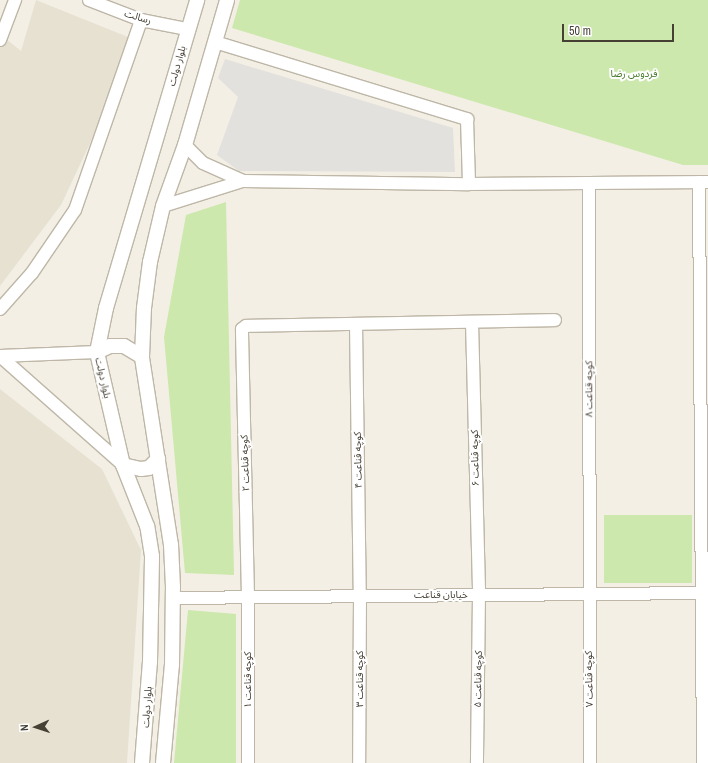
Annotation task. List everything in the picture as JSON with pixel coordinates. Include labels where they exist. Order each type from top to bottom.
[{"type":"street","points":[[0,38],[15,0]]},
{"type":"street","name":"رسالت","points":[[89,0],[141,20],[188,29]]},
{"type":"street","name":"بلوار دولت","points":[[142,763],[150,662],[152,556],[147,526],[123,465],[97,352],[106,308],[197,0]]},
{"type":"street","points":[[162,763],[170,698],[173,598],[171,545],[142,357],[145,300],[150,262],[163,206],[185,146],[227,0]]},
{"type":"street","points":[[0,309],[32,273],[75,210],[141,20]]},
{"type":"street","points":[[215,42],[467,119],[469,184]]},
{"type":"street","points":[[185,146],[203,163],[243,181]]},
{"type":"street","points":[[163,206],[243,181],[469,184],[703,182],[705,593],[704,763]]},
{"type":"street","name":"کوچه قناعت ۸","points":[[589,184],[589,594]]},
{"type":"street","points":[[356,324],[555,320]]},
{"type":"street","name":"کوچه قناعت ۶","points":[[472,322],[479,595]]},
{"type":"street","name":"کوچه قناعت ۲","points":[[248,597],[242,329],[246,326],[356,324]]},
{"type":"street","name":"کوچه قناعت ۴","points":[[356,324],[360,596]]},
{"type":"street","points":[[0,356],[97,352],[117,345],[131,348],[142,357]]},
{"type":"street","points":[[0,356],[123,465],[141,470],[149,468],[158,459]]},
{"type":"street","name":"خیابان قناعت","points":[[173,598],[705,593]]},
{"type":"street","name":"کوچه قناعت ۷","points":[[589,594],[590,763]]},
{"type":"street","name":"کوچه قناعت ۵","points":[[477,763],[479,595]]},
{"type":"street","name":"کوچه قناعت ۳","points":[[359,763],[360,596]]},
{"type":"street","name":"کوچه قناعت ۱","points":[[248,597],[248,763]]},
{"type":"shaded area","points":[[36,0],[138,41],[61,205],[0,286],[0,34],[21,51]]},
{"type":"shaded area","points":[[225,59],[453,128],[455,172],[239,171],[217,155],[238,97],[218,78]]},
{"type":"shaded area","points":[[0,389],[102,469],[141,550],[127,763],[0,763]]},
{"type":"green space","name":"فردوس رضا","points":[[240,0],[708,0],[708,165],[683,165],[232,28]]},
{"type":"green space","points":[[226,202],[234,575],[185,573],[164,337],[186,215]]},
{"type":"green space","points":[[604,515],[692,515],[692,583],[604,583]]},
{"type":"green space","points":[[188,610],[236,614],[236,763],[174,763]]}]
